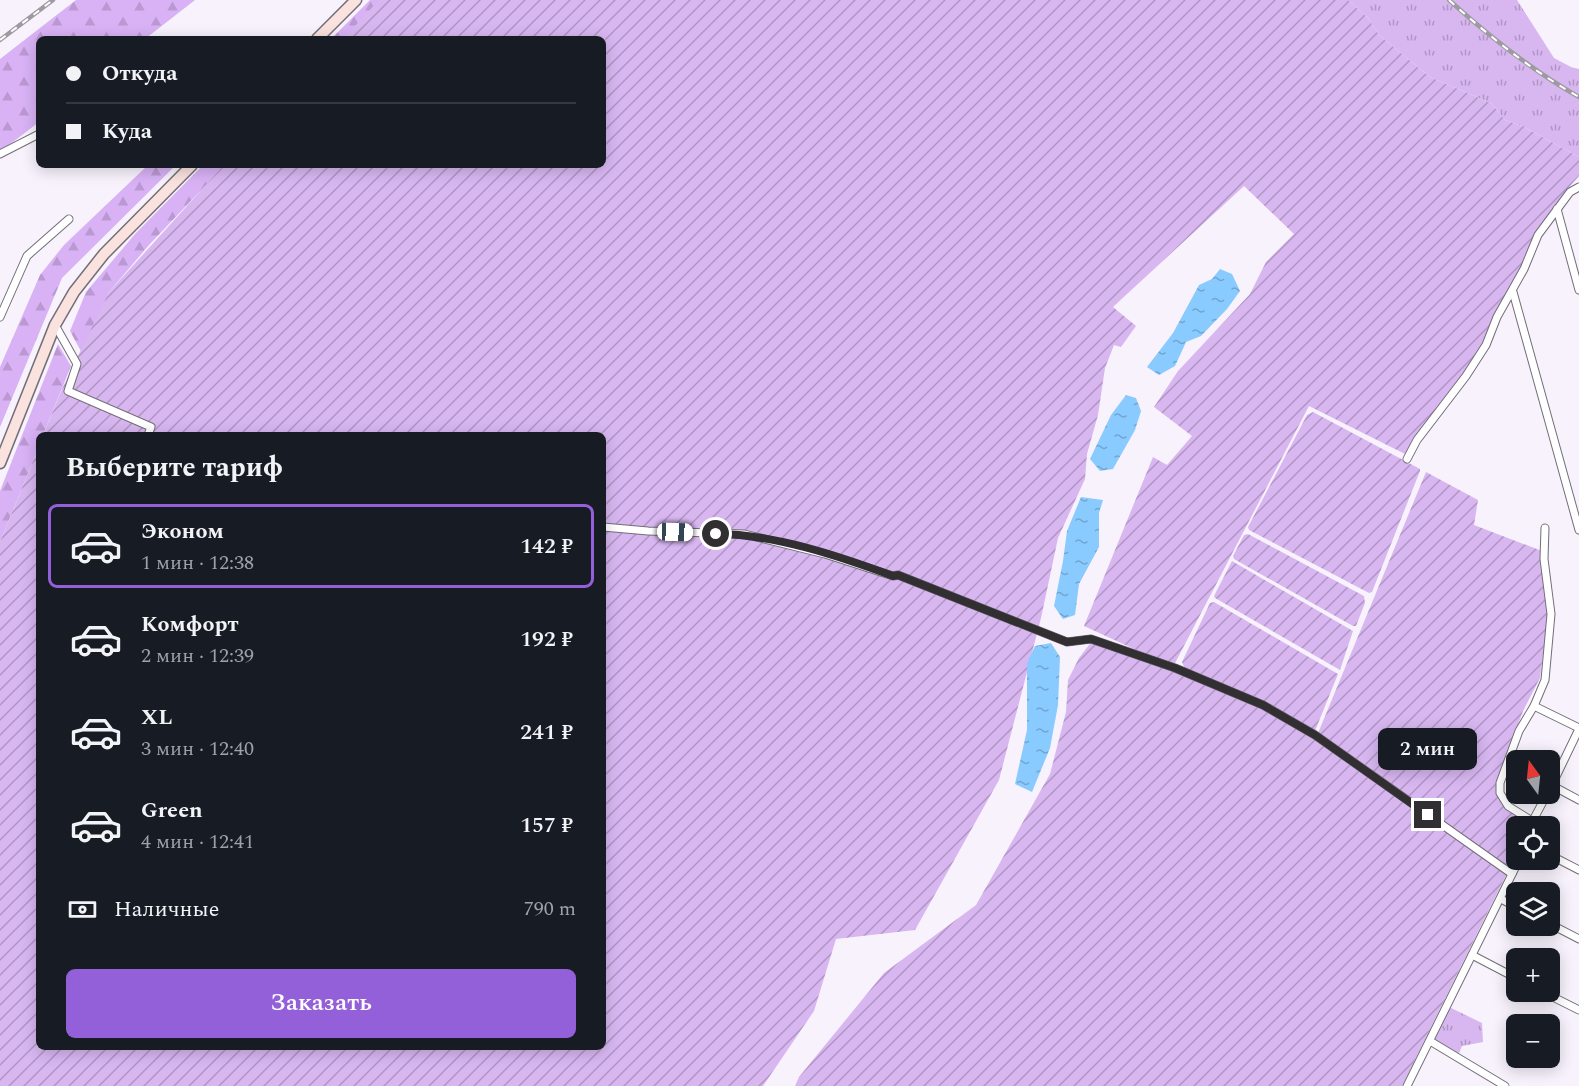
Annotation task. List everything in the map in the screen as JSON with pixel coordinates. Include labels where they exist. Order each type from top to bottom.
[{"type":"main road","points":[[320,36],[356,0]]},
{"type":"main road","points":[[0,463],[55,325],[74,292],[104,254],[189,168]]},
{"type":"street","points":[[0,154],[36,136]]},
{"type":"street","points":[[1407,459],[1416,440],[1486,345],[1497,317],[1513,292],[1538,235],[1570,192],[1579,187]]},
{"type":"street","points":[[1557,210],[1579,290]]},
{"type":"street","points":[[0,317],[27,256],[69,219]]},
{"type":"street","points":[[1513,292],[1579,530]]},
{"type":"street","points":[[55,325],[77,363],[68,391],[151,428],[149,432]]},
{"type":"street","points":[[606,527],[744,534],[789,544],[893,576],[898,575],[1067,642],[1091,639],[1175,668],[1263,705],[1315,735],[1512,874]]},
{"type":"street","points":[[1521,816],[1508,806],[1500,794],[1500,783],[1519,731],[1534,706],[1545,680],[1551,614],[1545,559],[1545,528]]},
{"type":"street","points":[[1534,706],[1579,728],[1560,767]]},
{"type":"street","points":[[1560,791],[1579,800]]},
{"type":"street","points":[[1560,860],[1579,870]]},
{"type":"street","points":[[1407,1086],[1514,870]]},
{"type":"street","points":[[1501,899],[1506,902]]},
{"type":"street","points":[[1560,929],[1579,939]]},
{"type":"street","points":[[1472,955],[1506,973]]},
{"type":"street","points":[[1560,1000],[1579,1010]]},
{"type":"street","points":[[1430,1041],[1505,1086]]},
{"type":"green space","points":[[76,0],[195,0],[149,36],[36,36],[36,124],[0,152],[0,59]]},
{"type":"green space","points":[[370,0],[413,0],[396,36],[334,36]]},
{"type":"green space","points":[[379,0],[1348,0],[1368,18],[1379,35],[1430,77],[1491,103],[1505,120],[1522,126],[1579,157],[1579,176],[1563,195],[1537,235],[1475,357],[1405,454],[1309,406],[1173,667],[1084,626],[1153,457],[1167,465],[1192,436],[1154,407],[1178,371],[1250,294],[1266,262],[1294,234],[1244,186],[1113,307],[1136,326],[1121,347],[1114,345],[1105,368],[1098,415],[1087,454],[1085,479],[1058,538],[1041,618],[999,780],[915,930],[836,939],[814,1011],[763,1086],[0,1086],[0,542],[36,453],[36,1050],[606,1050],[606,432],[44,432],[62,389],[109,292],[221,168],[606,168],[606,36],[346,36]]},
{"type":"green space","points":[[1348,0],[1517,0],[1554,58],[1579,69],[1579,157],[1522,126],[1505,120],[1491,103],[1430,77],[1379,35],[1368,18]]},
{"type":"green space","points":[[145,168],[173,168],[62,278],[0,427],[0,367],[40,275],[64,245]]},
{"type":"green space","points":[[200,168],[222,168],[149,245],[109,292],[83,355],[70,331],[86,292],[135,234]]},
{"type":"green space","points":[[58,344],[71,366],[44,432],[36,432],[36,453],[0,542],[0,491]]},
{"type":"green space","points":[[1313,412],[1420,469],[1372,592],[1369,593],[1249,530],[1248,527],[1307,415]]},
{"type":"green space","points":[[1426,472],[1478,500],[1474,525],[1542,551],[1548,613],[1540,678],[1523,711],[1509,750],[1506,750],[1506,757],[1497,781],[1497,796],[1518,816],[1506,816],[1506,870],[1508,870],[1402,1086],[795,1086],[799,1077],[884,973],[976,905],[1050,774],[1066,712],[1068,680],[1079,658],[1092,641],[1176,671],[1263,707],[1316,738]]},
{"type":"green space","points":[[1248,534],[1364,596],[1365,603],[1356,626],[1234,559],[1233,556],[1244,535]]},
{"type":"green space","points":[[1232,561],[1353,631],[1340,670],[1215,598]]},
{"type":"green space","points":[[1214,602],[1338,674],[1315,731],[1185,669],[1182,662],[1210,603]]},
{"type":"green space","points":[[1449,1007],[1482,1023],[1483,1042],[1462,1046],[1458,1056],[1434,1039]]},
{"type":"water","points":[[1220,269],[1232,274],[1240,291],[1227,309],[1201,336],[1186,342],[1175,366],[1159,375],[1147,367],[1173,333],[1199,285],[1212,279]]},
{"type":"water","points":[[1126,395],[1136,398],[1141,411],[1135,430],[1113,469],[1100,471],[1090,459],[1111,415]]},
{"type":"water","points":[[1081,497],[1103,500],[1099,513],[1099,547],[1079,584],[1075,615],[1063,619],[1054,606],[1067,531]]},
{"type":"water","points":[[1051,643],[1060,657],[1058,705],[1050,748],[1032,792],[1015,784],[1027,730],[1027,663],[1035,646]]},
{"type":"railway","points":[[0,40],[53,0]]},
{"type":"railway","points":[[1449,0],[1511,52],[1544,76],[1579,97]]},
{"type":"route","points":[[716,534],[744,534],[789,544],[893,576],[898,575],[1067,642],[1091,639],[1175,668],[1263,705],[1315,735],[1428,815]]}]
